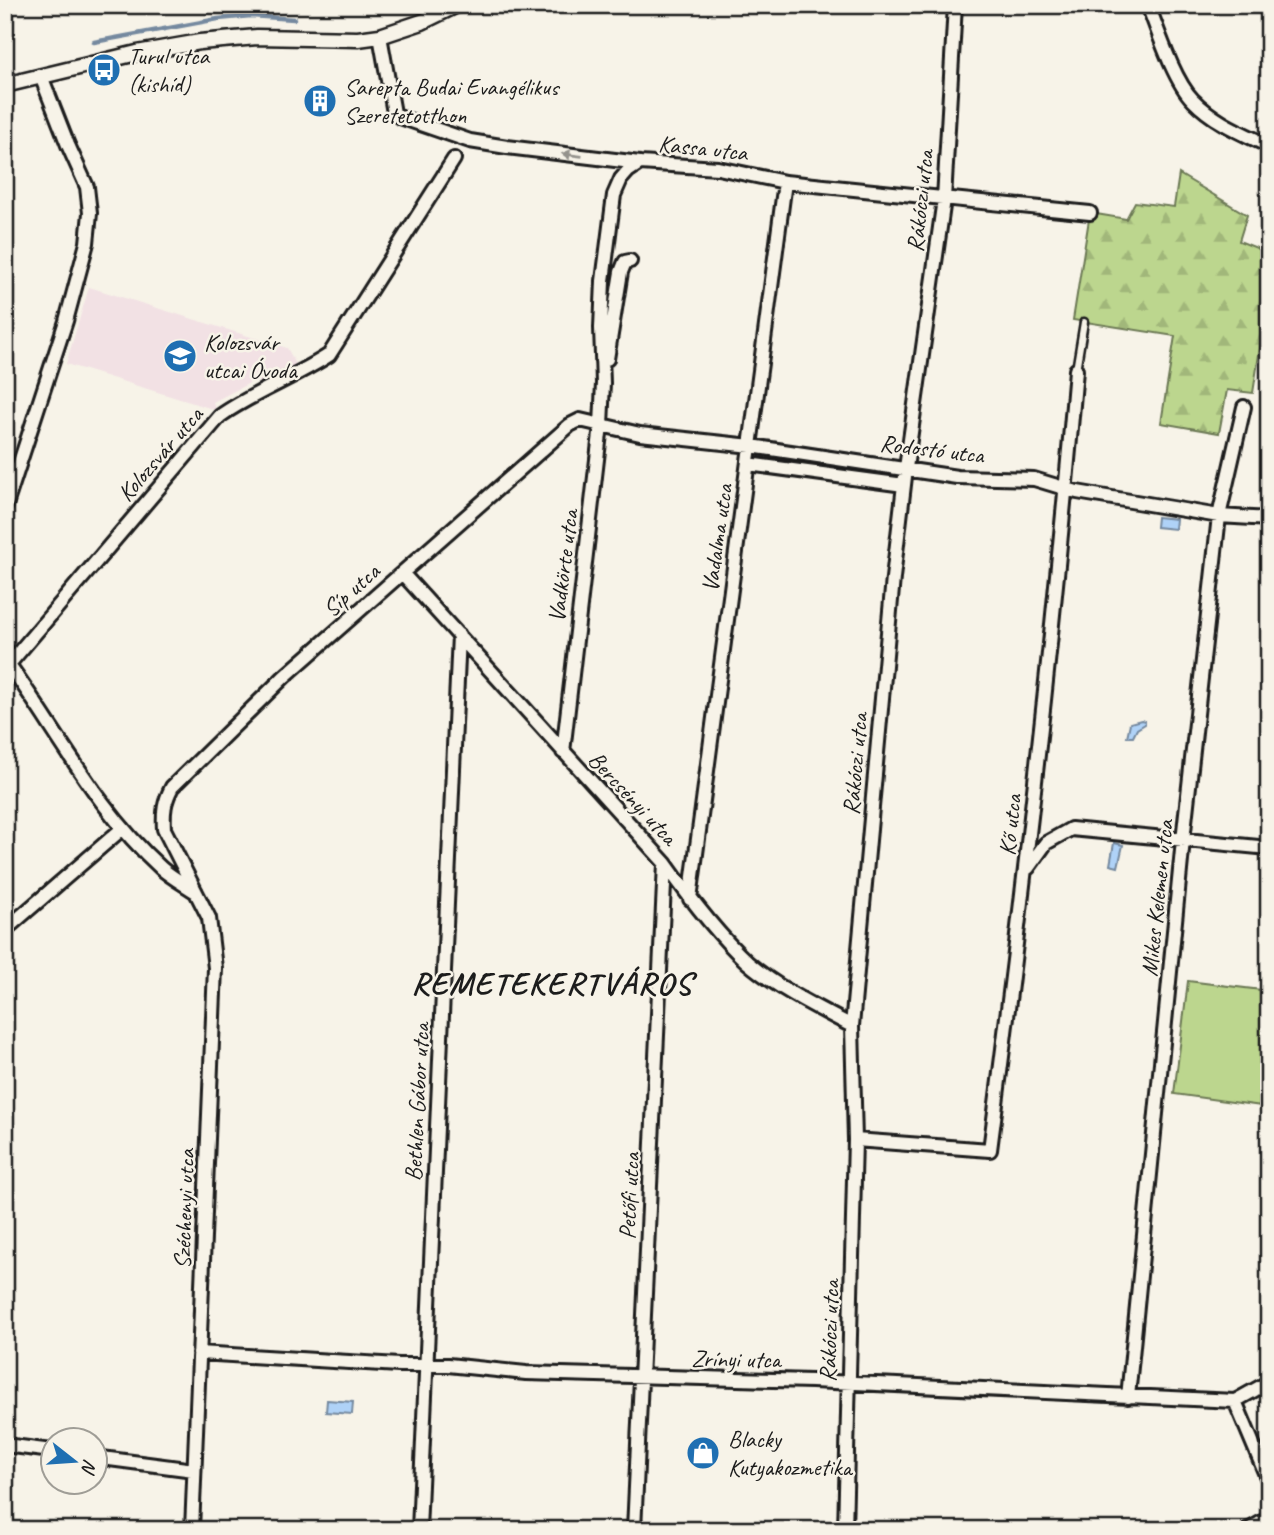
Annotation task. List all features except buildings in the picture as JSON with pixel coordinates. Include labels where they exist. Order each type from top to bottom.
[{"type":"street","points":[[5,85],[200,42],[257,37],[358,39],[380,36],[422,22],[457,5]]},
{"type":"street","name":"Rákóczi utca","points":[[845,1530],[855,1140],[852,1026],[904,485],[944,198],[955,5]]},
{"type":"street","points":[[1148,5],[1173,67],[1192,99],[1223,124],[1269,146]]},
{"type":"street","name":"Kassa utca","points":[[380,36],[394,113],[470,141],[640,163],[718,168],[785,182],[1090,213]]},
{"type":"street","points":[[5,509],[70,309],[87,243],[90,213],[87,187],[41,76]]},
{"type":"street","name":"Kolozsvár utca","points":[[7,661],[220,416],[236,404],[307,369],[329,355],[454,159]]},
{"type":"street","name":"Vadkörte utca","points":[[603,383],[603,281],[614,195],[621,179],[640,163]]},
{"type":"street","name":"Vadalma utca","points":[[690,899],[785,182]]},
{"type":"street","name":"Vadkörte utca","points":[[563,752],[595,423],[621,272],[625,262],[630,261]]},
{"type":"street","name":"Kő utca","points":[[855,1140],[990,1150],[1026,871],[1076,370]]},
{"type":"street","name":"Mikes Kelemen utca","points":[[1128,1397],[1183,840],[1219,516],[1244,407]]},
{"type":"street","name":"Síp utca","points":[[163,813],[164,801],[172,787],[284,677],[570,425],[580,420],[595,423]]},
{"type":"street","name":"Rodostó utca","points":[[595,423],[640,434],[751,446],[957,477],[1034,479],[1077,492],[1219,516],[1269,519]]},
{"type":"street","name":"Rodostó utca","points":[[748,464],[904,485]]},
{"type":"street","name":"Bercsényi utca","points":[[402,573],[665,863],[690,899],[748,962],[800,998],[852,1026]]},
{"type":"street","name":"Bethlen Gábor utca","points":[[419,1530],[459,635]]},
{"type":"street","points":[[7,661],[82,777],[123,828],[162,869],[197,893]]},
{"type":"street","name":"Széchenyi utca","points":[[163,813],[164,829],[209,918],[215,968],[192,1530]]},
{"type":"street","points":[[5,930],[123,828]]},
{"type":"street","points":[[1026,871],[1046,843],[1071,829],[1269,848]]},
{"type":"street","points":[[162,869],[172,872],[178,868],[181,861]]},
{"type":"street","name":"Petőfi utca","points":[[634,1530],[665,863]]},
{"type":"street","name":"Zrínyi utca","points":[[199,1353],[425,1366],[448,1365],[526,1373],[848,1383],[1235,1401]]},
{"type":"street","points":[[1269,1382],[1235,1401],[1269,1482]]},
{"type":"street","points":[[5,1445],[38,1449]]},
{"type":"street","points":[[108,1459],[194,1470]]},
{"type":"street","points":[[1248,1530],[1269,1518]]},
{"type":"lane","points":[[1076,370],[1084,322]]},
{"type":"shaded area","name":"Kolozsvár utcai Óvoda","points":[[89,287],[287,348],[297,366],[260,386],[257,379],[213,402],[216,410],[66,364]]},
{"type":"green space","points":[[1179,174],[1247,215],[1239,241],[1269,253],[1269,291],[1253,393],[1227,390],[1219,433],[1161,423],[1175,336],[1073,320],[1090,213],[1126,219],[1135,202],[1174,207]]},
{"type":"green space","points":[[1188,981],[1269,991],[1269,1107],[1174,1094]]},
{"type":"water","points":[[1157,517],[1176,519],[1175,529],[1156,527]]},
{"type":"water","points":[[1145,721],[1145,724],[1137,729],[1133,737],[1127,737],[1130,723]]},
{"type":"water","points":[[1114,843],[1123,845],[1118,867],[1110,865]]},
{"type":"water","points":[[327,1400],[353,1402],[352,1414],[326,1412]]},
{"type":"waterway","points":[[94,42],[218,19],[251,16],[294,19]]},
{"type":"place","name":"Turul utca (kishíd)","points":[[104,70]]},
{"type":"place","name":"Sarepta Budai Evangélikus Szeretetotthon","points":[[320,101]]},
{"type":"place","name":"Kolozsvár utcai Óvoda","points":[[180,356]]},
{"type":"place","name":"Blacky Kutyakozmetika","points":[[703,1453]]},
{"type":"district","name":"REMETEKERTVÁROS","points":[[552,983]]}]
